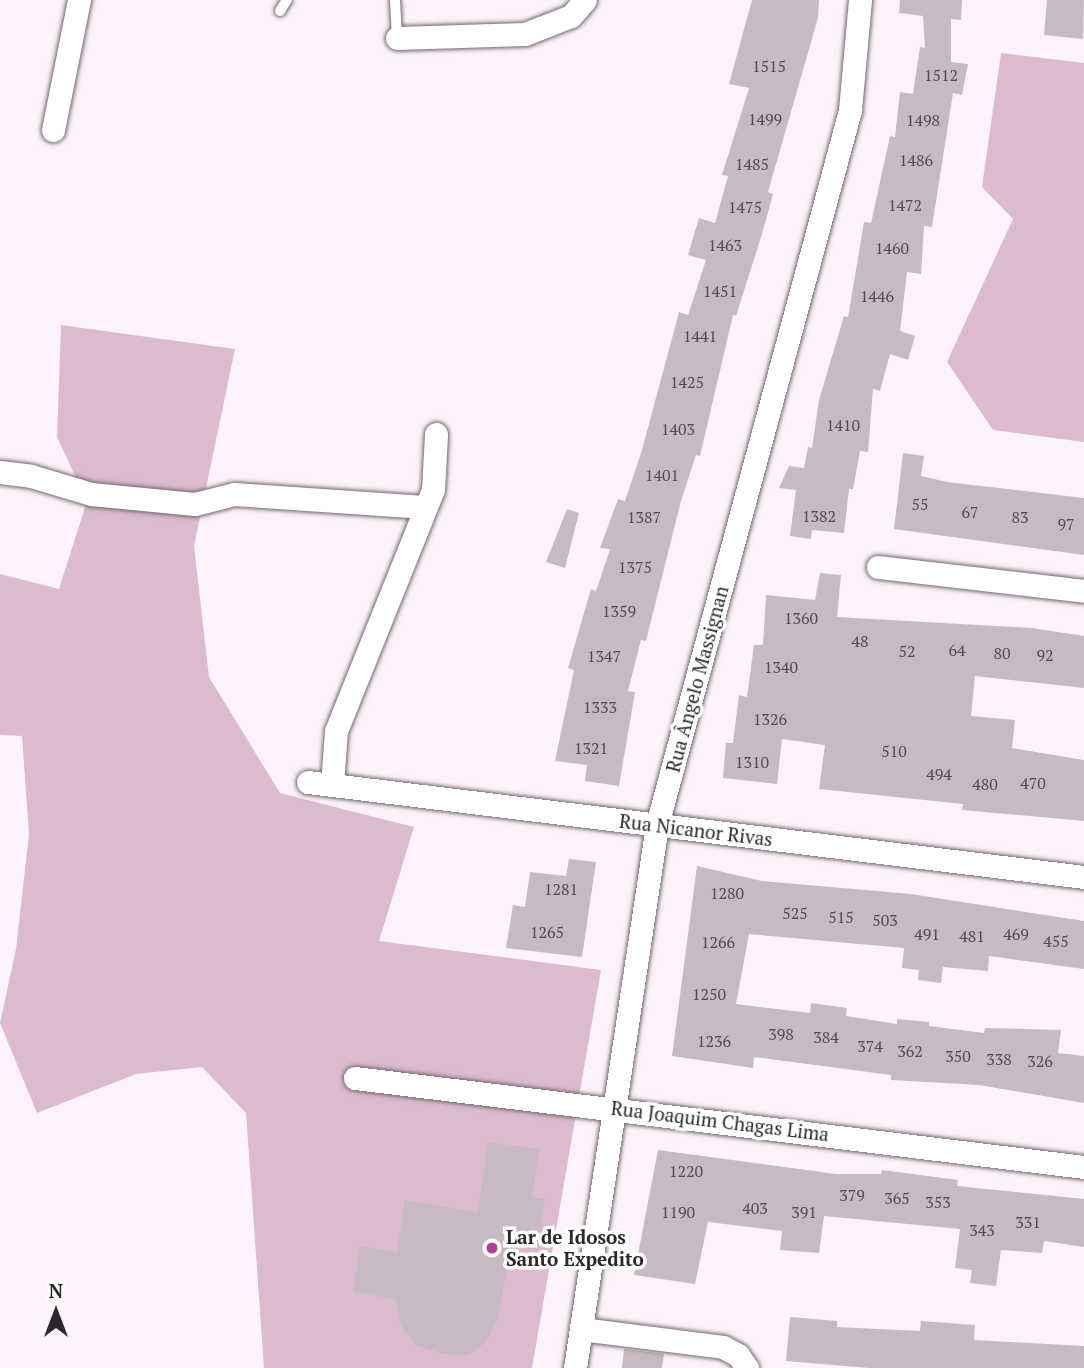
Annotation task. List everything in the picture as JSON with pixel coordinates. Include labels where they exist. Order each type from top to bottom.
[{"type":"street","points":[[53,130],[79,0]]},
{"type":"street","points":[[397,38],[525,34],[571,16],[585,0]]},
{"type":"street","name":"Rua Ângelo Massignan","points":[[575,1368],[657,825],[850,110],[860,0]]},
{"type":"street","points":[[332,785],[336,731],[433,489],[436,434]]},
{"type":"street","points":[[0,472],[31,476],[91,494],[195,504],[234,494],[425,507]]},
{"type":"street","points":[[878,567],[1084,591]]},
{"type":"street","name":"Rua Nicanor Rivas","points":[[308,782],[1084,877]]},
{"type":"street","name":"Rua Joaquim Chagas Lima","points":[[355,1078],[1084,1167]]},
{"type":"street","points":[[581,1329],[723,1348],[738,1355],[747,1368]]},
{"type":"lane","points":[[280,11],[287,0]]},
{"type":"lane","points":[[395,0],[397,38]]},
{"type":"shaded area","points":[[1001,53],[1084,63],[1084,442],[993,430],[947,362],[1013,219],[982,187]]},
{"type":"shaded area","points":[[61,325],[235,349],[194,546],[209,677],[280,793],[414,827],[379,941],[601,970],[532,1368],[264,1368],[246,1113],[202,1067],[136,1074],[37,1113],[0,1023],[16,949],[29,834],[22,736],[0,735],[0,574],[59,589],[87,501],[57,437]]},
{"type":"building","points":[[752,0],[819,0],[818,18],[768,192],[773,194],[762,234],[736,316],[733,315],[700,456],[696,455],[681,501],[646,641],[641,640],[628,691],[635,692],[619,786],[585,781],[587,765],[555,761],[574,670],[568,668],[591,589],[596,591],[610,549],[600,548],[618,499],[625,501],[642,450],[679,312],[688,315],[706,260],[688,255],[699,218],[715,223],[728,176],[722,175],[749,88],[729,84]]},
{"type":"building","points":[[900,0],[962,0],[961,20],[951,19],[951,62],[968,64],[962,95],[953,93],[932,227],[924,226],[921,274],[907,272],[900,331],[915,336],[908,360],[890,354],[880,391],[873,389],[868,452],[860,451],[853,489],[849,489],[844,533],[812,530],[811,539],[790,536],[796,490],[779,488],[789,466],[804,468],[808,447],[812,448],[819,400],[844,316],[848,317],[864,222],[871,223],[890,136],[895,137],[900,92],[913,94],[920,47],[925,48],[923,16],[899,13]]},
{"type":"building","points":[[1047,0],[1084,0],[1083,39],[1044,35]]},
{"type":"building","points":[[903,453],[924,456],[921,476],[947,482],[1084,498],[1084,555],[894,529]]},
{"type":"building","points":[[567,509],[579,513],[565,568],[546,562]]},
{"type":"building","points":[[820,573],[841,575],[837,617],[1032,628],[1084,636],[1084,688],[975,676],[971,716],[1015,720],[1012,748],[1084,760],[1084,821],[962,810],[963,804],[819,789],[825,745],[782,739],[777,784],[723,778],[726,743],[733,743],[739,695],[747,697],[754,645],[763,645],[766,595],[815,600]]},
{"type":"building","points":[[569,859],[596,862],[582,957],[506,948],[513,905],[525,907],[530,872],[566,876]]},
{"type":"building","points":[[697,866],[762,881],[911,894],[1084,921],[1084,969],[989,956],[988,971],[943,967],[941,983],[918,980],[919,970],[902,968],[904,948],[749,934],[736,1004],[810,1013],[811,1003],[847,1008],[846,1016],[897,1024],[897,1019],[929,1022],[929,1026],[984,1033],[985,1028],[1061,1030],[1058,1053],[1084,1056],[1084,1103],[979,1085],[891,1080],[891,1075],[754,1057],[753,1068],[672,1056]]},
{"type":"building","name":"Lar de Idosos Santo Expedito","points":[[488,1142],[539,1149],[532,1197],[545,1199],[538,1250],[511,1246],[498,1318],[486,1342],[468,1355],[444,1354],[416,1345],[401,1326],[395,1299],[353,1292],[360,1246],[397,1252],[405,1200],[478,1212]]},
{"type":"building","points":[[658,1150],[836,1174],[881,1174],[882,1170],[958,1180],[957,1186],[1084,1199],[1084,1247],[1044,1241],[1042,1253],[1001,1250],[996,1286],[970,1283],[972,1270],[955,1268],[960,1229],[824,1216],[819,1253],[780,1250],[782,1231],[708,1222],[695,1284],[634,1275]]},
{"type":"building","points":[[790,1317],[837,1321],[837,1327],[920,1331],[921,1321],[975,1325],[974,1340],[1084,1346],[1084,1368],[869,1368],[786,1361]]},
{"type":"building","points":[[624,1349],[664,1354],[662,1368],[622,1368]]},
{"type":"place","name":"Lar de Idosos Santo Expedito","points":[[492,1248]]}]
